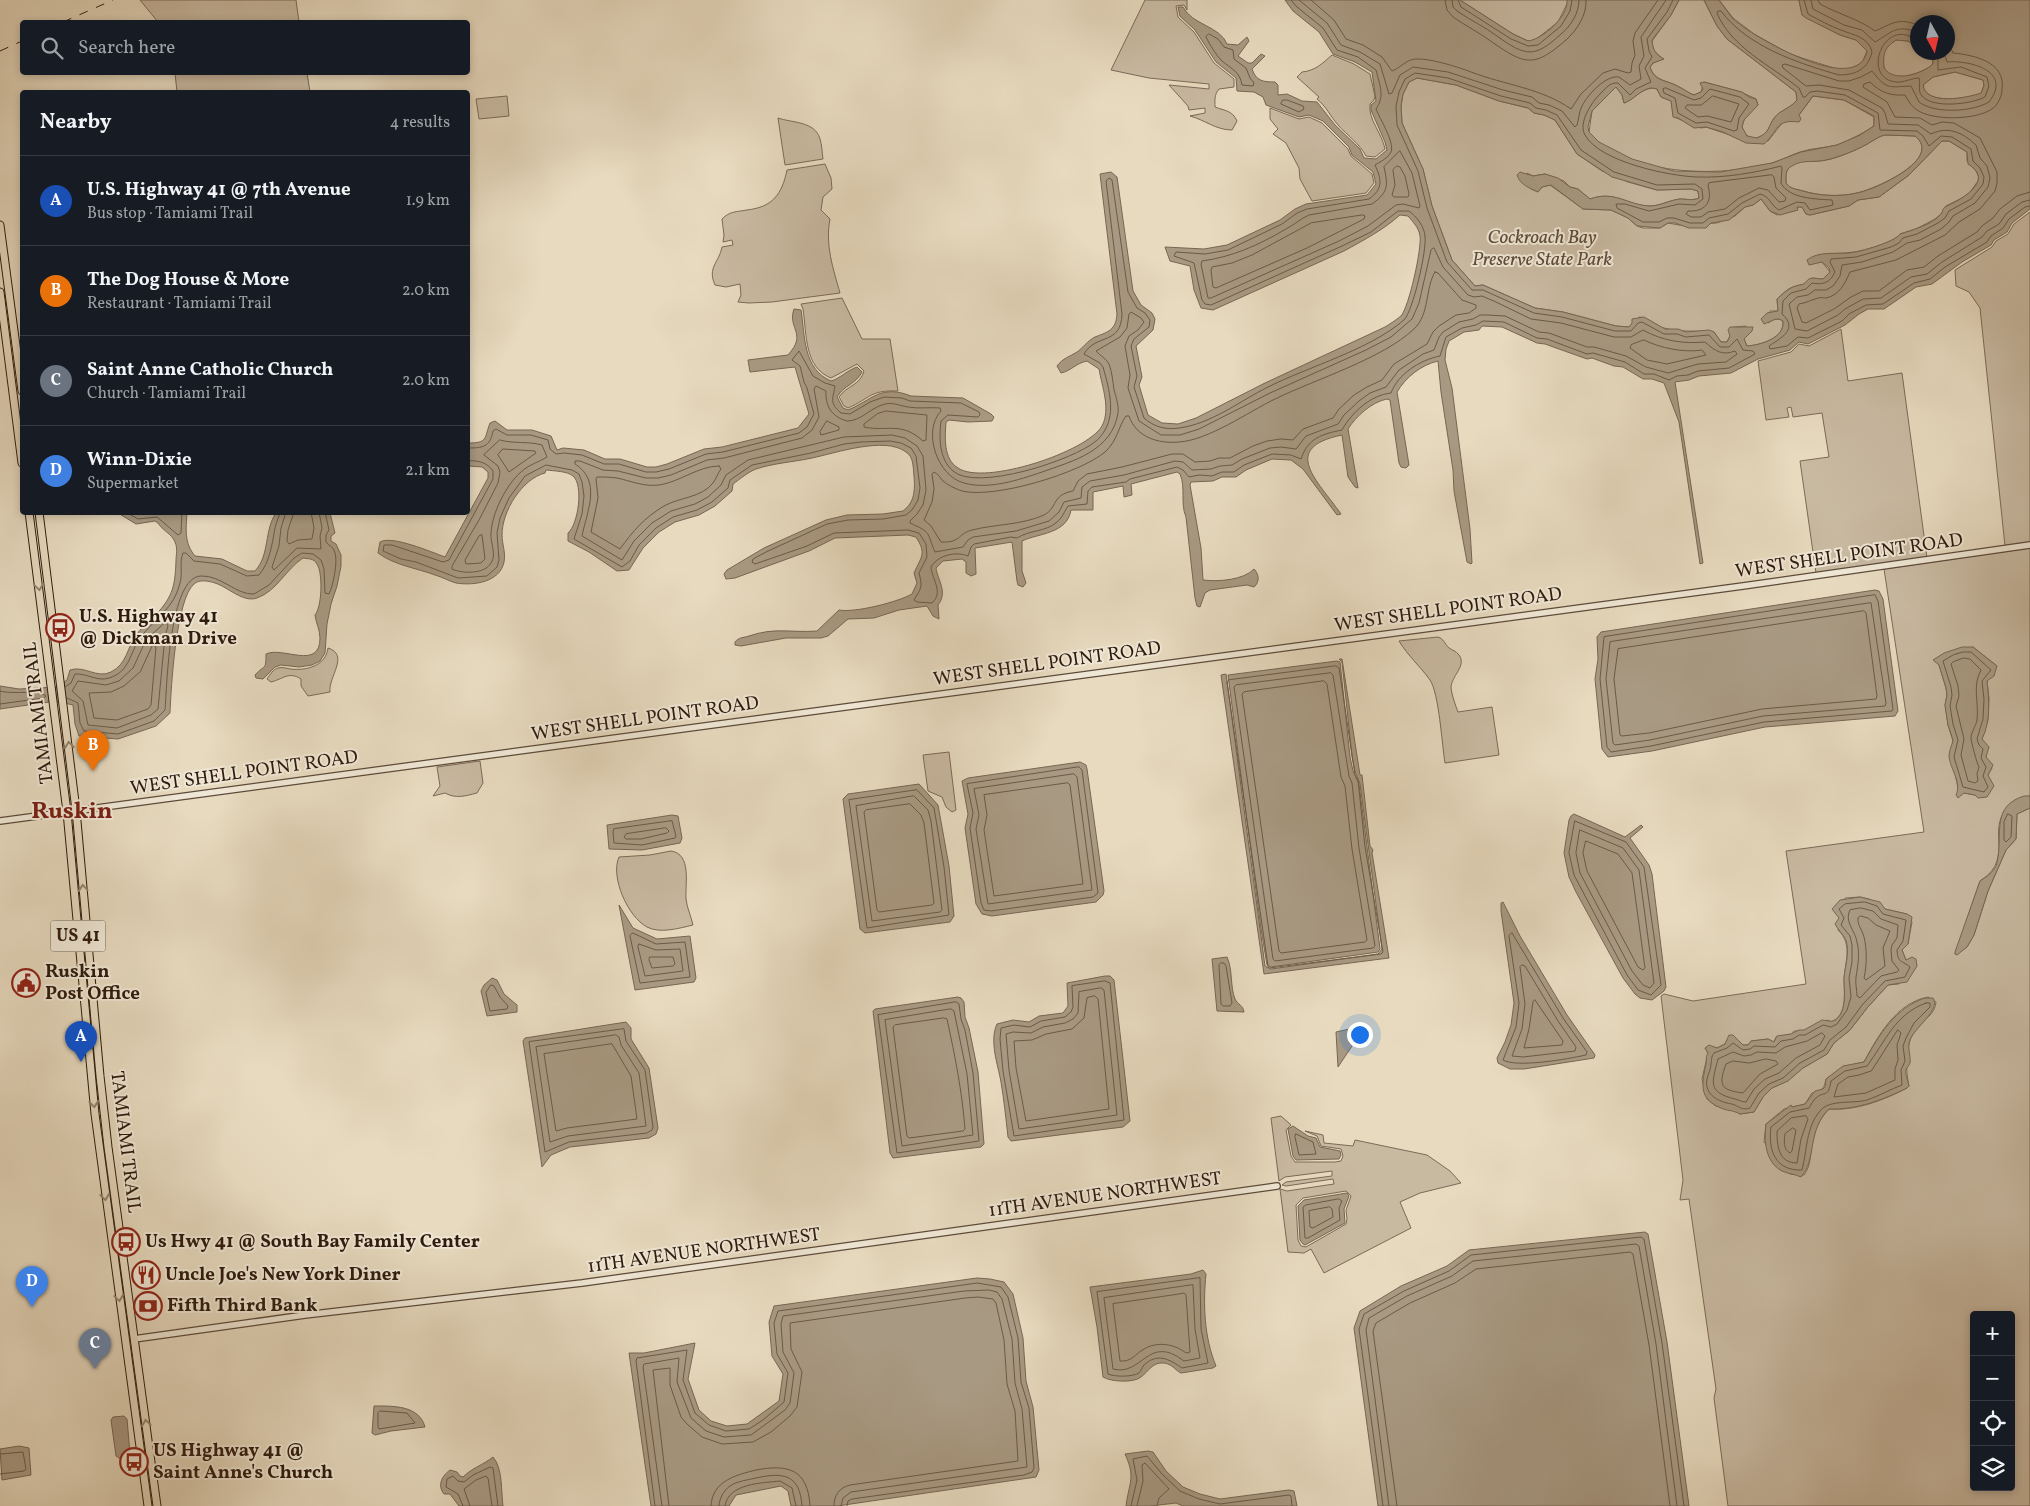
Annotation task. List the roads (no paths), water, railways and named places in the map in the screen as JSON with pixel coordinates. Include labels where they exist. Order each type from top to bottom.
[{"type":"main road","points":[[0,225],[3,268],[20,375]]},
{"type":"main road","points":[[0,292],[20,448]]},
{"type":"main road","points":[[6,341],[10,342],[17,350]]},
{"type":"main road","name":"TAMIAMI TRAIL","points":[[29,515],[67,812],[93,1096],[147,1503]]},
{"type":"main road","name":"TAMIAMI TRAIL","points":[[39,515],[76,810],[107,1138],[157,1503]]},
{"type":"main road","points":[[75,897],[81,916],[82,931],[88,938]]},
{"type":"main road","points":[[80,959],[86,966],[88,986],[93,1002]]},
{"type":"main road","points":[[123,1329],[134,1339]]},
{"type":"main road","points":[[125,1340],[130,1346],[133,1358],[137,1363]]},
{"type":"main road","points":[[139,1443],[148,1442]]},
{"type":"main road","points":[[147,1503],[157,1503]]},
{"type":"street","name":"WEST SHELL POINT ROAD","points":[[0,821],[1743,586],[2030,545]]},
{"type":"street","name":"11TH AVENUE NORTHWEST","points":[[134,1339],[299,1316],[582,1283],[1277,1186]]},
{"type":"water","points":[[1285,0],[1460,0],[1513,34],[1528,41],[1541,36],[1554,26],[1564,13],[1567,0],[1679,0],[1671,15],[1652,40],[1655,51],[1664,59],[1653,63],[1650,67],[1652,72],[1658,78],[1694,95],[1701,92],[1703,89],[1700,83],[1704,82],[1742,92],[1756,99],[1758,105],[1744,120],[1742,127],[1747,136],[1757,138],[1767,131],[1777,115],[1797,100],[1796,92],[1727,39],[1717,26],[1704,0],[1719,0],[1733,19],[1761,38],[1782,49],[1826,66],[1845,68],[1859,64],[1867,51],[1856,40],[1840,35],[1802,15],[1799,0],[2030,0],[2030,209],[2012,223],[2007,232],[1994,240],[1991,245],[1962,262],[1932,284],[1916,287],[1884,309],[1868,309],[1845,325],[1808,344],[1799,342],[1790,350],[1758,359],[1731,373],[1699,376],[1675,382],[1703,563],[1700,564],[1679,422],[1664,383],[1652,379],[1643,379],[1623,367],[1614,366],[1592,358],[1587,359],[1537,343],[1502,327],[1482,326],[1479,330],[1464,332],[1449,341],[1445,360],[1452,388],[1470,529],[1471,564],[1467,562],[1454,491],[1453,470],[1438,361],[1414,372],[1397,392],[1409,465],[1406,468],[1401,467],[1399,463],[1390,400],[1387,399],[1365,410],[1348,429],[1358,488],[1355,487],[1348,477],[1342,435],[1323,441],[1312,448],[1308,457],[1309,467],[1341,514],[1337,515],[1303,469],[1291,460],[1272,459],[1246,470],[1236,477],[1222,477],[1213,481],[1191,482],[1201,548],[1203,580],[1216,581],[1237,578],[1250,573],[1254,569],[1258,578],[1254,587],[1247,585],[1210,590],[1205,593],[1200,607],[1197,606],[1195,598],[1186,517],[1183,506],[1182,479],[1177,472],[1131,484],[1132,495],[1124,497],[1123,486],[1093,492],[1093,510],[1071,510],[1064,524],[1058,528],[1022,541],[1022,571],[1026,583],[1023,587],[1018,585],[1017,581],[1012,542],[975,548],[976,574],[971,576],[966,573],[966,562],[962,559],[943,561],[936,568],[942,591],[941,600],[938,605],[939,619],[933,616],[927,606],[899,610],[874,618],[848,619],[828,636],[821,638],[786,638],[741,646],[735,645],[735,642],[740,638],[758,633],[817,631],[839,610],[846,611],[876,606],[912,594],[917,583],[914,573],[921,559],[922,552],[916,537],[908,535],[835,538],[809,551],[735,578],[726,579],[724,574],[727,570],[764,548],[826,520],[847,515],[883,514],[903,511],[910,504],[914,491],[913,463],[906,452],[897,447],[886,445],[860,447],[753,470],[733,484],[732,491],[715,506],[699,515],[675,522],[659,532],[643,548],[629,570],[617,571],[589,552],[568,541],[568,533],[572,529],[577,514],[579,496],[576,481],[573,476],[567,473],[546,470],[545,473],[537,476],[521,489],[505,516],[502,535],[505,555],[504,562],[502,569],[492,578],[471,584],[456,583],[398,563],[378,553],[380,542],[386,540],[402,542],[445,557],[468,515],[470,515],[470,511],[488,478],[488,472],[482,467],[470,466],[470,443],[482,441],[486,436],[490,423],[495,421],[507,430],[532,430],[551,436],[557,450],[563,448],[584,450],[605,459],[620,459],[647,467],[667,464],[704,449],[722,447],[798,428],[809,414],[795,367],[750,372],[748,360],[788,355],[794,348],[797,336],[793,322],[794,309],[801,310],[807,351],[810,360],[822,376],[831,381],[857,367],[862,372],[837,397],[843,408],[848,410],[877,395],[892,392],[911,396],[963,398],[991,414],[994,417],[992,421],[968,422],[949,420],[946,422],[945,441],[947,453],[953,464],[958,468],[971,472],[989,473],[1011,469],[1034,464],[1077,446],[1093,436],[1102,426],[1105,419],[1106,405],[1099,369],[1087,361],[1061,373],[1057,366],[1087,342],[1110,330],[1115,324],[1117,314],[1100,174],[1111,172],[1117,177],[1133,291],[1141,305],[1152,313],[1155,319],[1153,330],[1136,346],[1142,377],[1139,385],[1148,415],[1162,423],[1178,424],[1196,418],[1265,383],[1385,327],[1401,316],[1408,301],[1417,264],[1420,236],[1417,228],[1408,216],[1400,215],[1366,239],[1344,251],[1213,310],[1201,308],[1194,290],[1190,266],[1170,261],[1165,247],[1204,249],[1227,245],[1280,220],[1295,209],[1306,204],[1367,195],[1376,184],[1373,172],[1352,155],[1349,147],[1323,121],[1309,115],[1299,117],[1266,105],[1263,97],[1254,92],[1237,91],[1236,78],[1216,62],[1195,30],[1180,16],[1178,7],[1183,7],[1193,18],[1218,33],[1227,44],[1238,45],[1247,37],[1249,41],[1238,56],[1248,63],[1252,63],[1261,54],[1265,56],[1252,69],[1258,78],[1264,81],[1275,82],[1278,85],[1278,95],[1287,94],[1302,101],[1317,102],[1335,125],[1360,149],[1364,158],[1376,159],[1387,150],[1371,110],[1371,105],[1376,101],[1372,72],[1355,62],[1333,54],[1319,32],[1293,11]],"holes":[[[1955,72],[1983,80],[1984,86],[1981,93],[1948,99],[1931,96],[1926,92],[1923,85],[1933,77]],[[1417,78],[1456,85],[1499,101],[1528,108],[1534,113],[1555,120],[1577,154],[1612,177],[1657,190],[1691,189],[1698,191],[1699,198],[1696,199],[1680,199],[1650,206],[1607,196],[1590,199],[1578,189],[1570,187],[1558,178],[1545,174],[1533,176],[1520,172],[1517,175],[1523,184],[1538,192],[1542,187],[1551,185],[1583,209],[1611,210],[1628,218],[1637,226],[1660,228],[1668,223],[1675,223],[1689,228],[1706,228],[1711,223],[1729,220],[1745,207],[1753,205],[1761,199],[1770,211],[1780,215],[1798,210],[1797,207],[1802,207],[1806,214],[1810,215],[1849,206],[1858,200],[1879,197],[1909,175],[1942,141],[1949,141],[1967,152],[1968,164],[1975,169],[1978,180],[1972,190],[1945,207],[1937,218],[1927,224],[1900,234],[1885,243],[1869,249],[1849,253],[1816,255],[1807,260],[1809,265],[1822,262],[1829,268],[1830,272],[1823,279],[1810,278],[1804,284],[1792,287],[1777,299],[1778,311],[1767,313],[1761,319],[1764,324],[1776,319],[1783,321],[1783,327],[1780,332],[1771,340],[1747,346],[1744,339],[1752,331],[1753,327],[1730,327],[1728,330],[1730,336],[1727,342],[1721,342],[1714,332],[1709,330],[1686,332],[1678,329],[1665,329],[1644,317],[1632,319],[1629,327],[1616,326],[1563,312],[1535,308],[1483,285],[1475,286],[1452,260],[1432,206],[1423,169],[1402,123],[1401,106],[1403,94],[1409,82]],[[1616,87],[1622,95],[1624,103],[1644,90],[1657,89],[1661,97],[1671,101],[1673,117],[1694,128],[1706,127],[1723,132],[1746,143],[1764,144],[1781,124],[1785,122],[1799,122],[1801,119],[1799,115],[1813,96],[1844,100],[1874,116],[1874,126],[1860,135],[1837,145],[1801,152],[1772,163],[1720,172],[1674,171],[1632,159],[1599,142],[1589,132],[1588,127],[1592,111]],[[1886,135],[1915,136],[1922,145],[1921,154],[1914,163],[1890,180],[1866,191],[1850,194],[1823,195],[1791,188],[1786,183],[1787,171],[1796,164],[1837,157]]]},
{"type":"water","points":[[121,515],[187,515],[187,541],[195,556],[222,559],[247,571],[255,571],[263,558],[275,515],[330,515],[335,533],[331,536],[331,541],[336,544],[341,555],[341,566],[327,624],[325,653],[320,661],[312,665],[299,667],[281,665],[275,667],[263,679],[256,678],[255,675],[264,667],[266,654],[273,652],[307,655],[314,653],[318,648],[320,635],[315,615],[320,598],[321,582],[319,568],[316,562],[303,558],[276,585],[257,598],[241,597],[220,585],[210,582],[201,581],[194,584],[188,593],[179,625],[173,665],[170,713],[156,726],[118,739],[79,736],[75,724],[73,705],[56,701],[0,709],[0,686],[19,689],[57,687],[67,680],[70,670],[80,669],[106,674],[116,669],[124,660],[138,633],[159,612],[168,599],[176,571],[177,549],[174,539],[155,521],[136,524]]},
{"type":"water","points":[[1875,590],[1879,591],[1883,599],[1898,711],[1895,716],[1765,727],[1652,751],[1608,757],[1602,749],[1595,679],[1598,659],[1597,637],[1601,632]]},
{"type":"water","points":[[1962,647],[1973,647],[1997,666],[1994,676],[1987,681],[1988,718],[1982,739],[1989,747],[1986,757],[1993,765],[1988,775],[1994,786],[1987,797],[1978,798],[1975,795],[1964,793],[1958,798],[1956,795],[1958,785],[1949,756],[1953,740],[1948,725],[1945,705],[1946,688],[1939,665],[1933,660],[1944,653]]},
{"type":"water","points":[[1339,659],[1342,659],[1360,775],[1362,775],[1370,846],[1373,850],[1389,958],[1264,974],[1221,675],[1226,674],[1265,966],[1271,969],[1378,954],[1382,949],[1360,784],[1352,756],[1342,662]]},
{"type":"water","points":[[1340,662],[1350,757],[1353,771],[1359,784],[1380,949],[1378,952],[1271,967],[1267,965],[1261,929],[1228,675]]},
{"type":"water","points":[[1080,762],[1086,765],[1087,769],[1103,895],[1096,902],[992,916],[982,914],[976,904],[965,828],[968,814],[962,781],[968,778]]},
{"type":"water","points":[[919,784],[938,805],[949,866],[954,916],[950,922],[865,933],[860,929],[843,799],[848,794]]},
{"type":"water","points":[[2030,796],[2030,808],[2017,814],[2016,839],[2006,850],[1988,891],[1974,935],[1967,947],[1957,955],[1955,952],[1980,881],[1990,874],[1996,866],[2000,821],[2003,813],[2014,800]]},
{"type":"water","points":[[1574,814],[1625,837],[1641,825],[1643,827],[1630,838],[1649,865],[1652,874],[1666,987],[1664,991],[1652,1000],[1640,998],[1623,978],[1569,877],[1564,853],[1569,820]]},
{"type":"water","points":[[672,815],[678,816],[682,838],[680,843],[642,850],[609,849],[607,825]]},
{"type":"water","points":[[1860,897],[1880,902],[1885,909],[1912,917],[1908,944],[1902,950],[1906,960],[1912,957],[1916,959],[1917,966],[1907,982],[1888,985],[1850,1030],[1834,1043],[1827,1054],[1803,1068],[1788,1081],[1772,1088],[1763,1097],[1754,1112],[1740,1114],[1723,1109],[1708,1100],[1703,1090],[1703,1078],[1708,1053],[1705,1048],[1709,1045],[1717,1048],[1725,1044],[1729,1035],[1733,1035],[1743,1045],[1748,1045],[1751,1041],[1768,1039],[1774,1042],[1777,1036],[1804,1030],[1822,1020],[1833,1021],[1838,1018],[1843,1008],[1844,978],[1848,949],[1846,940],[1835,924],[1839,918],[1832,909],[1840,900]]},
{"type":"water","points":[[1503,902],[1520,936],[1567,1015],[1595,1055],[1594,1058],[1524,1069],[1510,1069],[1498,1063],[1497,1058],[1511,1025],[1514,1003],[1501,911],[1501,903]]},
{"type":"water","points":[[619,905],[633,928],[657,939],[690,936],[696,978],[694,982],[635,990]]},
{"type":"water","points":[[1227,957],[1233,994],[1244,1012],[1217,1011],[1212,959]]},
{"type":"water","points":[[1110,976],[1114,980],[1130,1121],[1123,1127],[1011,1141],[1008,1137],[994,1045],[997,1024],[1013,1020],[1029,1022],[1039,1016],[1063,1013],[1068,1006],[1067,983]]},
{"type":"water","points":[[492,978],[497,980],[504,994],[517,1005],[517,1012],[487,1016],[481,991],[484,985]]},
{"type":"water","points":[[958,997],[964,1002],[965,1017],[978,1072],[984,1144],[981,1147],[893,1158],[890,1153],[873,1011],[875,1009]]},
{"type":"water","points":[[1925,998],[1933,998],[1935,1003],[1931,1013],[1910,1040],[1910,1063],[1906,1069],[1909,1086],[1869,1103],[1849,1108],[1829,1109],[1822,1117],[1818,1126],[1809,1162],[1801,1177],[1784,1172],[1776,1167],[1769,1157],[1767,1150],[1766,1124],[1791,1105],[1792,1107],[1805,1104],[1815,1091],[1825,1087],[1826,1079],[1843,1066],[1864,1062],[1882,1033],[1896,1016],[1905,1008]]},
{"type":"water","points":[[626,1022],[631,1028],[631,1039],[649,1068],[658,1128],[656,1134],[649,1138],[570,1147],[551,1155],[542,1167],[523,1041],[525,1038]]},
{"type":"water","points":[[1361,1028],[1362,1031],[1338,1067],[1336,1032]]},
{"type":"water","points":[[1293,1126],[1308,1136],[1316,1138],[1320,1147],[1340,1151],[1339,1159],[1296,1160],[1293,1156],[1288,1129]]},
{"type":"water","points":[[1347,1193],[1349,1196],[1344,1209],[1345,1223],[1305,1245],[1303,1244],[1300,1240],[1298,1206],[1304,1200]]},
{"type":"water","points":[[1645,1232],[1648,1234],[1667,1342],[1689,1506],[1378,1506],[1354,1328],[1360,1311],[1401,1286],[1447,1266],[1469,1250]]},
{"type":"water","points":[[1203,1270],[1206,1274],[1205,1309],[1207,1332],[1216,1366],[1181,1373],[1169,1365],[1160,1363],[1154,1365],[1138,1379],[1117,1381],[1103,1377],[1090,1287],[1191,1274]]},
{"type":"water","points":[[977,1278],[1004,1282],[1013,1294],[1023,1338],[1026,1381],[1033,1407],[1039,1470],[1036,1477],[837,1506],[791,1506],[788,1491],[781,1486],[736,1495],[729,1506],[651,1506],[629,1353],[644,1353],[695,1343],[688,1379],[699,1410],[711,1421],[727,1426],[747,1424],[779,1401],[783,1374],[772,1356],[769,1322],[774,1306]]},
{"type":"water","points":[[374,1406],[404,1408],[417,1414],[425,1427],[375,1435],[372,1433]]},
{"type":"water","points":[[124,1416],[127,1419],[130,1454],[127,1458],[119,1458],[116,1456],[111,1420],[113,1417]]},
{"type":"water","points":[[19,1446],[29,1448],[31,1475],[2,1480],[0,1449]]},
{"type":"water","points":[[1153,1452],[1166,1471],[1183,1487],[1200,1494],[1220,1499],[1289,1490],[1294,1491],[1297,1506],[1183,1506],[1176,1503],[1126,1506],[1131,1475],[1125,1454]]},
{"type":"water","points":[[493,1457],[500,1474],[503,1506],[459,1506],[450,1494],[444,1494],[441,1481],[450,1470],[457,1472],[463,1477]]},
{"type":"railway","points":[[68,20],[113,0]]},
{"type":"railway","points":[[0,51],[20,42]]},
{"type":"place","name":"U.S. Highway 41 @ Dickman Drive","points":[[60,628]]},
{"type":"place","name":"The Dog House & More","points":[[93,771]]},
{"type":"place","name":"Ruskin Post Office","points":[[26,983]]},
{"type":"place","name":"U.S. Highway 41 @ 7th Avenue","points":[[81,1062]]},
{"type":"place","name":"Us Hwy 41 @ South Bay Family Center","points":[[126,1242]]},
{"type":"place","name":"Uncle Joe's New York Diner","points":[[146,1275]]},
{"type":"place","name":"Fifth Third Bank","points":[[148,1306]]},
{"type":"place","name":"Winn-Dixie","points":[[32,1307]]},
{"type":"place","name":"Saint Anne Catholic Church","points":[[95,1369]]},
{"type":"place","name":"US Highway 41 @ Saint Anne's Church","points":[[134,1462]]},
{"type":"district","name":"Ruskin","points":[[72,812]]},
{"type":"park label","name":"Cockroach Bay Preserve State Park","points":[[1542,249]]}]
